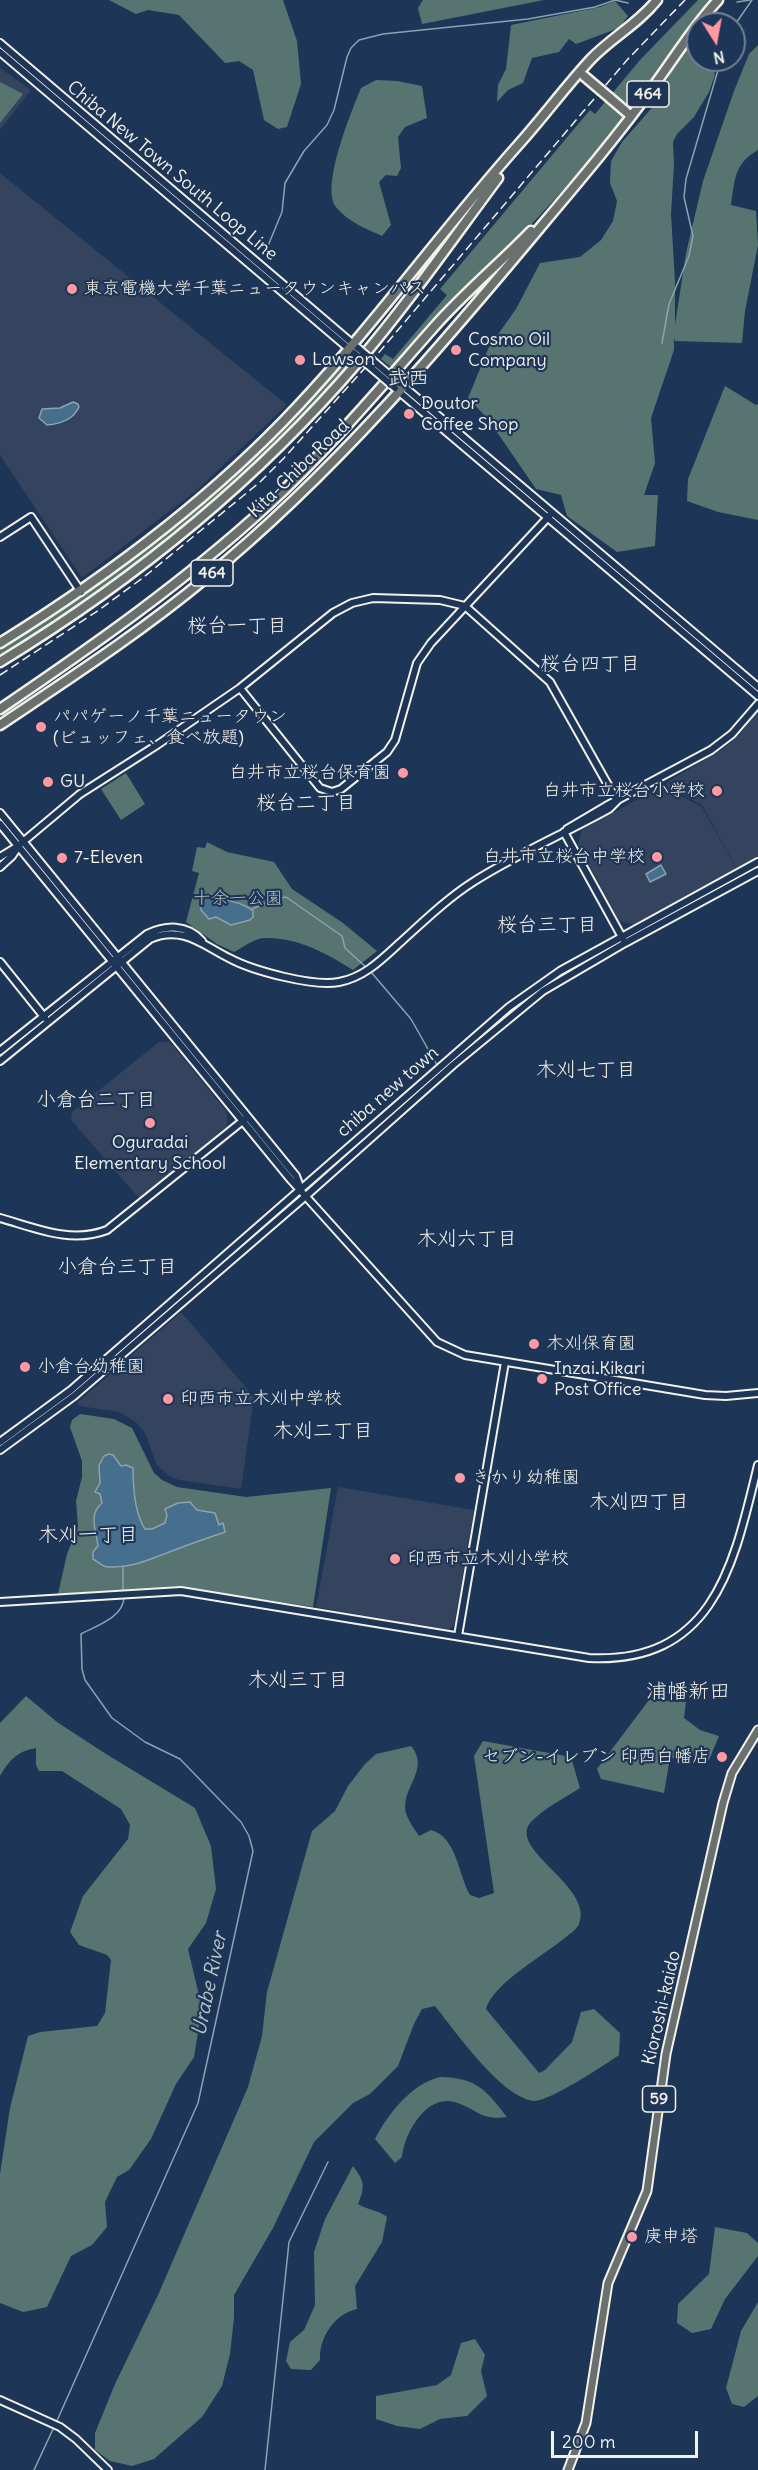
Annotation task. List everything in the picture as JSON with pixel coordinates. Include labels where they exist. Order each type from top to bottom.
[{"type":"highway","name":"Kita-Chiba Road","points":[[0,643],[81,592],[154,538],[232,471],[354,349],[534,129],[582,74],[592,58],[640,19],[657,0]]},
{"type":"highway","name":"Kita-Chiba Road","points":[[0,725],[115,648],[206,578],[271,520],[399,387],[575,185],[653,87],[684,40],[718,0]]},
{"type":"highway","points":[[582,74],[631,116]]},
{"type":"highway","name":"Kita-Chiba Road","points":[[0,662],[69,619],[141,566],[205,514],[293,433],[357,364],[398,314],[534,129]]},
{"type":"highway","name":"Kita-Chiba Road","points":[[0,709],[144,609],[268,506],[351,422],[465,294],[512,250],[575,185]]},
{"type":"main road","name":"Kioroshi-kaido","points":[[567,2470],[586,2423],[609,2283],[648,2191],[666,2054],[723,1803],[732,1773],[758,1730]]},
{"type":"street","name":"Chiba New Town South Loop Line","points":[[0,43],[354,349]]},
{"type":"street","name":"Chiba New Town South Loop Line","points":[[0,52],[354,349]]},
{"type":"street","points":[[354,349],[758,687]]},
{"type":"street","points":[[240,688],[320,788],[337,791],[387,752],[395,740],[417,663],[431,643],[550,515]]},
{"type":"street","points":[[550,515],[758,696]]},
{"type":"street","points":[[0,537],[31,517],[81,592]]},
{"type":"street","points":[[0,857],[21,844],[80,794],[240,688],[333,613],[352,603],[373,598],[440,600],[465,606],[550,682],[617,801]]},
{"type":"street","points":[[0,1061],[49,1023],[147,934],[164,927],[177,927],[190,932],[231,959],[270,972],[309,982],[327,984],[343,981],[370,968],[436,910],[471,883],[609,809],[617,801],[711,750],[732,734],[758,704]]},
{"type":"street","points":[[0,813],[21,844],[117,962],[245,1118],[296,1176],[300,1188],[437,1342],[459,1354],[705,1395],[737,1396],[758,1393]]},
{"type":"street","points":[[0,824],[21,844]]},
{"type":"street","points":[[564,832],[623,940]]},
{"type":"street","points":[[0,867],[21,844]]},
{"type":"street","name":"chiba new town","points":[[73,1393],[307,1195],[515,1013],[557,982],[623,940],[758,862]]},
{"type":"street","name":"chiba new town","points":[[73,1393],[300,1188],[509,1007],[560,971],[758,871]]},
{"type":"street","points":[[0,962],[49,1023]]},
{"type":"street","points":[[0,1051],[43,1016],[117,962]]},
{"type":"street","points":[[0,1218],[64,1236],[75,1237],[98,1233],[120,1222],[245,1118]]},
{"type":"street","points":[[458,1636],[505,1362]]},
{"type":"street","points":[[0,1450],[73,1393]]},
{"type":"street","points":[[0,1442],[65,1399]]},
{"type":"street","points":[[0,1602],[181,1591],[596,1658],[634,1655],[673,1639],[703,1614],[719,1590],[729,1568],[758,1465]]},
{"type":"street","points":[[0,2400],[60,2427],[108,2470]]},
{"type":"shaded area","points":[[0,68],[31,90],[0,130]]},
{"type":"shaded area","name":"東京電機大学千葉ニュータウンキャンパス","points":[[0,173],[287,405],[196,491],[82,578],[0,455]]},
{"type":"shaded area","points":[[73,402],[79,407],[66,420],[47,425],[39,418],[42,409],[60,408]]},
{"type":"shaded area","name":"白井市立桜台小学校","points":[[755,715],[758,715],[758,858],[737,869],[702,805],[678,793],[669,781],[721,750],[737,737]]},
{"type":"shaded area","name":"白井市立桜台中学校","points":[[669,782],[677,794],[702,807],[737,870],[634,925],[619,921],[578,844],[582,830]]},
{"type":"shaded area","points":[[661,865],[666,874],[650,882],[646,874]]},
{"type":"shaded area","points":[[210,894],[248,907],[253,911],[253,917],[231,925],[216,917],[209,919],[201,910],[201,900]]},
{"type":"shaded area","name":"Oguradai Elementary School","points":[[159,1042],[170,1042],[227,1112],[227,1126],[140,1199],[71,1120],[72,1112]]},
{"type":"shaded area","name":"印西市立木刈中学校","points":[[181,1312],[254,1397],[241,1489],[179,1480],[169,1476],[156,1464],[146,1435],[136,1422],[119,1412],[80,1406],[77,1403]]},
{"type":"shaded area","points":[[113,1455],[121,1466],[126,1465],[133,1468],[137,1508],[145,1529],[152,1529],[165,1523],[167,1515],[165,1509],[178,1503],[190,1502],[197,1510],[215,1513],[219,1525],[223,1523],[225,1532],[134,1564],[107,1567],[93,1559],[93,1552],[98,1546],[94,1518],[102,1503],[100,1494],[95,1492],[100,1483],[99,1465],[104,1456]]},
{"type":"shaded area","name":"印西市立木刈小学校","points":[[338,1487],[474,1510],[454,1625],[448,1630],[316,1607]]},
{"type":"green space","points":[[109,0],[283,0],[297,41],[301,84],[287,127],[278,129],[264,120],[253,70],[239,61],[225,63],[179,15],[148,10],[136,14]]},
{"type":"green space","points":[[423,0],[544,0],[422,24],[418,8]]},
{"type":"green space","points":[[698,0],[712,0],[701,12],[686,12]]},
{"type":"green space","points":[[615,1],[628,16],[619,28],[576,44],[569,39],[559,52],[532,58],[523,83],[508,90],[497,102],[498,85],[506,69],[511,25],[600,7]]},
{"type":"green space","points":[[686,12],[686,31],[619,125],[554,200],[393,369],[381,359],[385,354],[393,359],[447,295],[440,289],[590,110],[595,114],[640,60]]},
{"type":"green space","points":[[758,45],[758,150],[744,161],[737,173],[731,205],[756,211],[758,245],[745,311],[742,343],[675,341],[674,338],[674,350],[651,418],[655,463],[644,495],[658,495],[655,546],[617,552],[567,516],[561,495],[536,489],[488,419],[468,398],[489,347],[516,309],[540,263],[580,257],[601,240],[613,221],[617,201],[610,183],[611,161],[622,142],[656,103],[671,72],[686,50],[686,72],[714,72],[715,75],[709,92],[694,117],[677,134],[673,142],[671,214],[675,325],[686,253],[703,181],[734,91],[742,72],[746,72],[749,54]]},
{"type":"green space","points":[[376,80],[422,86],[427,118],[405,127],[398,137],[401,168],[397,176],[386,175],[379,182],[391,225],[382,236],[346,216],[336,207],[332,197],[332,183],[339,148],[351,113],[361,88]]},
{"type":"green space","points":[[0,82],[23,94],[0,123]]},
{"type":"green space","points":[[344,360],[353,361],[285,434],[213,501],[125,572],[0,656],[0,648],[123,565],[181,520],[264,445]]},
{"type":"green space","points":[[725,386],[756,405],[758,404],[758,520],[718,512],[687,501],[688,479]]},
{"type":"green space","points":[[126,773],[145,804],[121,820],[101,789]]},
{"type":"green space","name":"十余一公園","points":[[207,842],[227,852],[274,862],[292,889],[343,923],[377,951],[353,970],[322,952],[288,940],[260,938],[234,952],[217,944],[186,922],[199,873],[192,871],[197,847],[205,848]]},
{"type":"green space","points":[[80,1414],[114,1419],[132,1428],[154,1473],[162,1480],[177,1487],[246,1497],[331,1488],[313,1607],[185,1588],[58,1594],[67,1554],[78,1527],[76,1501],[82,1477],[82,1461],[70,1427],[72,1420]]},
{"type":"green space","points":[[26,1696],[57,1722],[195,1808],[211,1846],[216,1889],[206,1923],[188,1949],[202,2008],[194,2057],[176,2084],[151,2139],[129,2170],[117,2177],[105,2202],[107,2227],[92,2245],[71,2256],[47,2307],[23,2312],[0,2303],[0,2174],[10,2108],[28,2036],[40,2032],[97,2026],[105,2013],[111,1960],[107,1955],[79,1945],[70,1932],[83,1896],[128,1839],[130,1825],[121,1809],[62,1771],[39,1771],[36,1765],[36,1748],[14,1757],[0,1776],[0,1723]]},
{"type":"green space","points":[[649,1700],[686,1702],[684,1718],[700,1730],[719,1736],[709,1760],[670,1758],[664,1793],[601,1779],[597,1769]]},
{"type":"green space","points":[[483,1741],[571,1757],[580,1788],[536,1817],[531,1822],[527,1833],[530,1844],[539,1856],[575,1896],[581,1910],[579,1924],[570,1934],[509,1979],[491,1999],[486,2009],[539,2073],[545,2070],[572,2042],[581,2012],[594,2009],[620,2033],[619,2055],[563,2090],[534,2101],[521,2097],[494,2076],[435,2006],[422,2009],[398,2066],[370,2094],[353,2103],[314,2142],[273,2228],[234,2295],[230,2354],[222,2386],[202,2417],[154,2459],[132,2466],[110,2461],[95,2450],[95,2433],[115,2384],[158,2295],[248,2087],[262,2036],[267,1992],[312,1831],[335,1811],[348,1786],[376,1754],[411,1746],[418,1764],[406,1798],[407,1816],[419,1836],[431,1830],[446,1840],[456,1857],[470,1895],[479,1898],[494,1893],[474,1756]]},
{"type":"green space","points":[[440,2077],[463,2080],[479,2087],[507,2117],[484,2116],[454,2102],[444,2101],[434,2104],[418,2118],[412,2127],[402,2157],[395,2163],[375,2139],[393,2110],[410,2093],[430,2080]]},
{"type":"green space","points":[[353,2166],[363,2185],[358,2204],[387,2217],[382,2242],[355,2286],[357,2309],[341,2316],[330,2328],[322,2343],[320,2360],[311,2370],[291,2369],[286,2361],[290,2342],[304,2330],[315,2305],[314,2252],[325,2219]]},
{"type":"green space","points":[[715,2227],[747,2233],[758,2243],[758,2256],[725,2299],[711,2329],[692,2333],[677,2323],[678,2304],[709,2274]]},
{"type":"green space","points":[[758,2302],[758,2396],[744,2407],[732,2404],[726,2388],[741,2331]]},
{"type":"green space","points":[[475,2339],[485,2355],[481,2371],[487,2396],[467,2416],[440,2419],[420,2429],[397,2426],[376,2419],[376,2396],[437,2385],[451,2375],[461,2343]]},
{"type":"waterway","points":[[265,253],[282,212],[285,183],[304,151],[327,125],[334,110],[347,57],[351,48],[359,40],[383,34],[528,19],[595,7],[615,0],[628,3]]},
{"type":"waterway","points":[[737,2],[750,0]]},
{"type":"waterway","points":[[744,12],[752,0]]},
{"type":"waterway","points":[[662,343],[669,304],[689,256],[693,236],[684,197],[686,179],[717,72]]},
{"type":"waterway","points":[[252,909],[286,897],[342,936],[345,948],[367,968]]},
{"type":"waterway","points":[[371,972],[411,1019],[437,1065]]},
{"type":"waterway","name":"Urabe River","points":[[123,1566],[123,1592]]},
{"type":"waterway","name":"Urabe River","points":[[56,2423],[198,2103],[253,1851],[249,1836],[241,1822],[180,1759],[145,1742],[112,1718],[85,1680],[82,1669],[81,1634],[114,1615],[123,1604],[124,1597]]},
{"type":"waterway","points":[[265,2470],[289,2242],[328,2162]]},
{"type":"waterway","name":"Urabe River","points":[[34,2470],[54,2427]]},
{"type":"railway","points":[[0,675],[99,610],[144,577],[260,482],[381,350],[627,60],[685,0]]},
{"type":"place","name":"東京電機大学千葉ニュータウンキャンパス","points":[[72,289]]},
{"type":"place","name":"Cosmo Oil Company","points":[[456,350]]},
{"type":"place","name":"Lawson","points":[[300,360]]},
{"type":"place","name":"Doutor Coffee Shop","points":[[409,414]]},
{"type":"place","name":"パパゲーノ千葉ニュータウン (ビュッフェ、食べ放題)","points":[[41,727]]},
{"type":"place","name":"白井市立桜台保育園","points":[[403,773]]},
{"type":"place","name":"GU","points":[[48,782]]},
{"type":"place","name":"白井市立桜台小学校","points":[[717,791]]},
{"type":"place","name":"白井市立桜台中学校","points":[[657,857]]},
{"type":"place","name":"7-Eleven","points":[[62,858]]},
{"type":"place","name":"Oguradai Elementary School","points":[[150,1123]]},
{"type":"place","name":"木刈保育園","points":[[534,1344]]},
{"type":"place","name":"小倉台幼稚園","points":[[25,1367]]},
{"type":"place","name":"Inzai Kikari Post Office","points":[[542,1379]]},
{"type":"place","name":"印西市立木刈中学校","points":[[168,1399]]},
{"type":"place","name":"きかり幼稚園","points":[[460,1478]]},
{"type":"place","name":"印西市立木刈小学校","points":[[395,1559]]},
{"type":"place","name":"セブン-イレブン 印西白幡店","points":[[722,1757]]},
{"type":"place","name":"庚申塔","points":[[632,2237]]},
{"type":"district","name":"武西","points":[[408,379]]},
{"type":"district","name":"桜台一丁目","points":[[237,626]]},
{"type":"district","name":"桜台四丁目","points":[[590,664]]},
{"type":"district","name":"桜台二丁目","points":[[306,803]]},
{"type":"district","name":"桜台三丁目","points":[[547,925]]},
{"type":"district","name":"木刈七丁目","points":[[586,1070]]},
{"type":"district","name":"小倉台二丁目","points":[[96,1100]]},
{"type":"district","name":"木刈六丁目","points":[[467,1239]]},
{"type":"district","name":"小倉台三丁目","points":[[117,1267]]},
{"type":"district","name":"木刈二丁目","points":[[323,1431]]},
{"type":"district","name":"木刈四丁目","points":[[639,1502]]},
{"type":"district","name":"木刈一丁目","points":[[88,1535]]},
{"type":"district","name":"木刈三丁目","points":[[298,1680]]},
{"type":"district","name":"浦幡新田","points":[[688,1692]]}]
